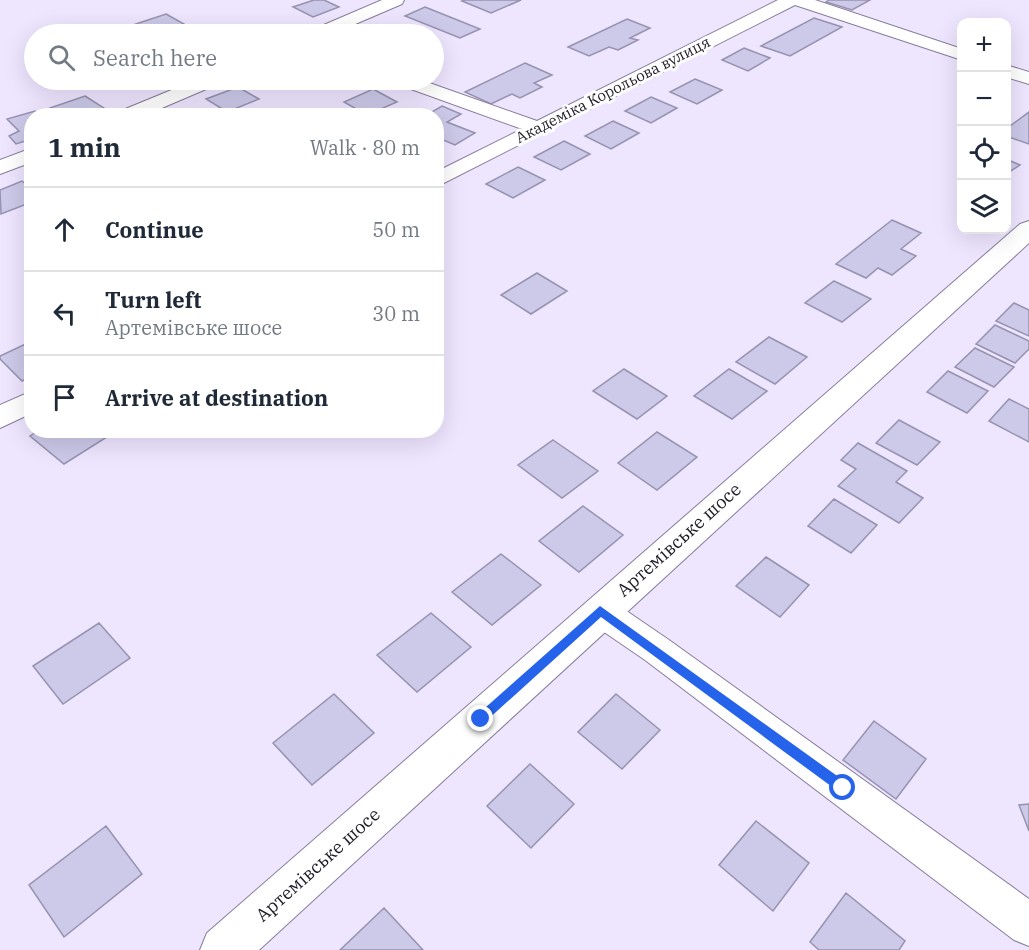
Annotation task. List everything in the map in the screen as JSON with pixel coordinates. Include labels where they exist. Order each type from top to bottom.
[{"type":"main road","name":"Артемівське шосе","points":[[224,950],[1029,229]]},
{"type":"street","points":[[341,24],[396,0]]},
{"type":"street","name":"Академіка Корольова вулиця","points":[[444,177],[791,0]]},
{"type":"street","points":[[798,0],[957,53]]},
{"type":"street","points":[[1009,72],[1029,78]]},
{"type":"street","points":[[144,108],[187,90]]},
{"type":"street","points":[[432,90],[537,128]]},
{"type":"street","points":[[0,168],[24,158]]},
{"type":"street","points":[[0,418],[24,404]]},
{"type":"street","points":[[600,611],[657,650],[1029,925]]},
{"type":"building","points":[[314,0],[324,0],[339,7],[313,17],[293,7]]},
{"type":"building","points":[[521,0],[491,13],[462,1]]},
{"type":"building","points":[[829,0],[870,0],[852,10],[826,2]]},
{"type":"building","points":[[425,7],[480,29],[460,38],[444,32],[444,24],[425,24],[405,16]]},
{"type":"building","points":[[166,14],[184,24],[136,24]]},
{"type":"building","points":[[814,18],[842,27],[790,56],[761,46]]},
{"type":"building","points":[[627,19],[650,28],[630,38],[638,40],[618,50],[609,47],[589,56],[568,47]]},
{"type":"building","points":[[744,48],[770,58],[748,71],[722,60]]},
{"type":"building","points":[[525,63],[552,75],[534,83],[542,87],[520,98],[512,94],[491,104],[465,92]]},
{"type":"building","points":[[695,79],[722,90],[697,104],[670,92]]},
{"type":"building","points":[[230,90],[243,90],[259,99],[237,108],[221,108],[206,99]]},
{"type":"building","points":[[375,90],[397,102],[383,108],[355,108],[344,102]]},
{"type":"building","points":[[85,96],[104,108],[50,108]]},
{"type":"building","points":[[651,97],[677,108],[651,123],[625,111]]},
{"type":"building","points":[[442,106],[461,114],[447,122],[475,133],[455,145],[444,140],[444,108],[439,108]]},
{"type":"building","points":[[1029,112],[1029,144],[1011,138],[1011,125]]},
{"type":"building","points":[[24,114],[24,142],[16,144],[9,136],[19,131],[7,119]]},
{"type":"building","points":[[613,121],[639,133],[611,149],[585,136]]},
{"type":"building","points":[[564,141],[590,154],[561,170],[534,157]]},
{"type":"building","points":[[1011,161],[1020,165],[1011,171]]},
{"type":"building","points":[[518,167],[545,180],[513,198],[486,184]]},
{"type":"building","points":[[22,181],[24,183],[24,205],[1,214],[0,190]]},
{"type":"building","points":[[892,220],[921,233],[901,249],[916,256],[892,275],[878,268],[866,278],[836,264]]},
{"type":"building","points":[[537,273],[567,291],[531,314],[501,295]]},
{"type":"building","points":[[834,281],[871,299],[842,322],[805,303]]},
{"type":"building","points":[[1014,303],[1029,310],[1029,336],[996,321]]},
{"type":"building","points":[[995,325],[1029,341],[1029,349],[1015,363],[976,344]]},
{"type":"building","points":[[769,337],[807,357],[775,384],[736,362]]},
{"type":"building","points":[[24,345],[24,380],[22,381],[0,359],[0,356]]},
{"type":"building","points":[[975,348],[1014,367],[994,387],[955,367]]},
{"type":"building","points":[[624,369],[667,396],[637,419],[593,391]]},
{"type":"building","points":[[729,369],[767,391],[732,419],[694,396]]},
{"type":"building","points":[[948,371],[988,391],[967,413],[927,392]]},
{"type":"building","points":[[1009,399],[1029,409],[1029,442],[989,421]]},
{"type":"building","points":[[899,420],[940,442],[917,465],[876,443]]},
{"type":"building","points":[[657,432],[697,457],[657,490],[618,463]]},
{"type":"building","points":[[32,438],[105,438],[64,464]]},
{"type":"building","points":[[553,440],[598,471],[562,498],[518,465]]},
{"type":"building","points":[[858,443],[907,471],[896,482],[923,498],[899,523],[838,486],[856,469],[841,460]]},
{"type":"building","points":[[834,499],[877,525],[851,553],[808,526]]},
{"type":"building","points":[[583,506],[623,535],[579,572],[539,541]]},
{"type":"building","points":[[501,554],[541,585],[492,625],[452,592]]},
{"type":"building","points":[[766,557],[809,585],[780,617],[736,586]]},
{"type":"building","points":[[431,613],[471,647],[417,692],[377,655]]},
{"type":"building","points":[[99,623],[130,658],[63,704],[33,666]]},
{"type":"building","points":[[334,694],[374,733],[312,785],[273,743]]},
{"type":"building","points":[[616,694],[660,730],[622,769],[578,732]]},
{"type":"building","points":[[874,721],[926,759],[896,799],[843,760]]},
{"type":"building","points":[[530,764],[574,804],[531,848],[487,806]]},
{"type":"building","points":[[1029,804],[1029,831],[1019,805]]},
{"type":"building","points":[[756,821],[809,863],[773,911],[719,865]]},
{"type":"building","points":[[106,826],[142,874],[64,937],[29,885]]},
{"type":"building","points":[[846,893],[905,941],[899,950],[819,950],[810,942]]},
{"type":"building","points":[[384,908],[423,950],[340,950]]},
{"type":"route","points":[[481,719],[600,611],[657,650],[843,788]]}]
